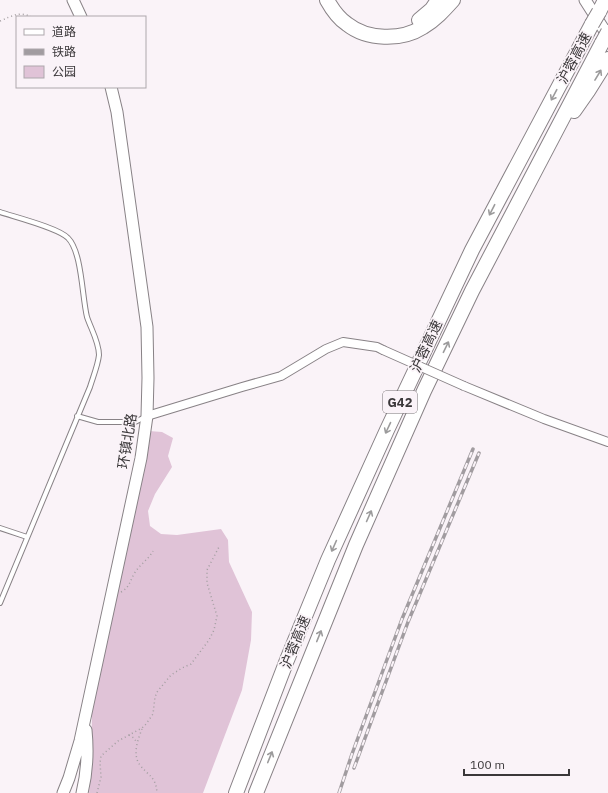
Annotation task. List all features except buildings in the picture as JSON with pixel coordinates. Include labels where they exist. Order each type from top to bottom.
[{"type":"highway","points":[[327,0],[334,11],[347,24],[366,34],[382,37],[405,34],[422,28],[439,15],[453,0]]},
{"type":"highway","points":[[337,0],[338,3],[352,17],[369,26],[383,29],[418,20],[432,9],[438,0]]},
{"type":"highway","name":"沪蓉高速","points":[[236,793],[287,660],[325,568],[387,430],[472,250],[599,12]]},
{"type":"highway","name":"沪蓉高速","points":[[256,793],[356,545],[421,399],[472,291],[606,37]]},
{"type":"highway","points":[[544,154],[588,91],[608,59]]},
{"type":"street","points":[[74,0],[81,16]]},
{"type":"street","points":[[585,0],[606,37]]},
{"type":"street","name":"环镇北路","points":[[63,793],[80,741],[85,719],[141,458],[147,416],[147,327],[118,112],[111,88]]},
{"type":"street","points":[[147,416],[281,376],[326,349],[343,342],[377,346],[464,386],[544,419],[608,442]]},
{"type":"street","points":[[82,793],[87,741],[85,719]]},
{"type":"lane","points":[[0,212],[61,232],[74,246],[78,259],[88,317],[99,348],[99,356],[90,387],[0,603]]},
{"type":"lane","points":[[77,416],[98,422],[135,422],[147,416]]},
{"type":"lane","points":[[0,528],[27,537]]},
{"type":"path","points":[[0,21],[16,14],[29,16]]},
{"type":"path","points":[[157,793],[155,782],[138,761],[136,751],[137,743],[142,728],[153,714],[157,692],[171,675],[191,664],[203,649],[214,630],[217,616],[208,589],[206,576],[210,564],[220,545]]},
{"type":"path","points":[[112,593],[125,590],[135,573],[149,558],[153,551]]},
{"type":"path","points":[[97,793],[101,777],[100,759],[112,746],[142,728]]},
{"type":"path","points":[[129,735],[134,738],[137,743]]},
{"type":"green space","points":[[149,431],[162,432],[173,438],[168,456],[172,467],[155,494],[148,511],[150,526],[161,534],[177,535],[221,529],[228,540],[229,562],[252,612],[251,640],[242,690],[203,793],[89,793],[91,772],[92,713]]},
{"type":"railway","points":[[339,793],[402,619],[473,449]]},
{"type":"railway","points":[[354,768],[408,622],[479,453]]}]
